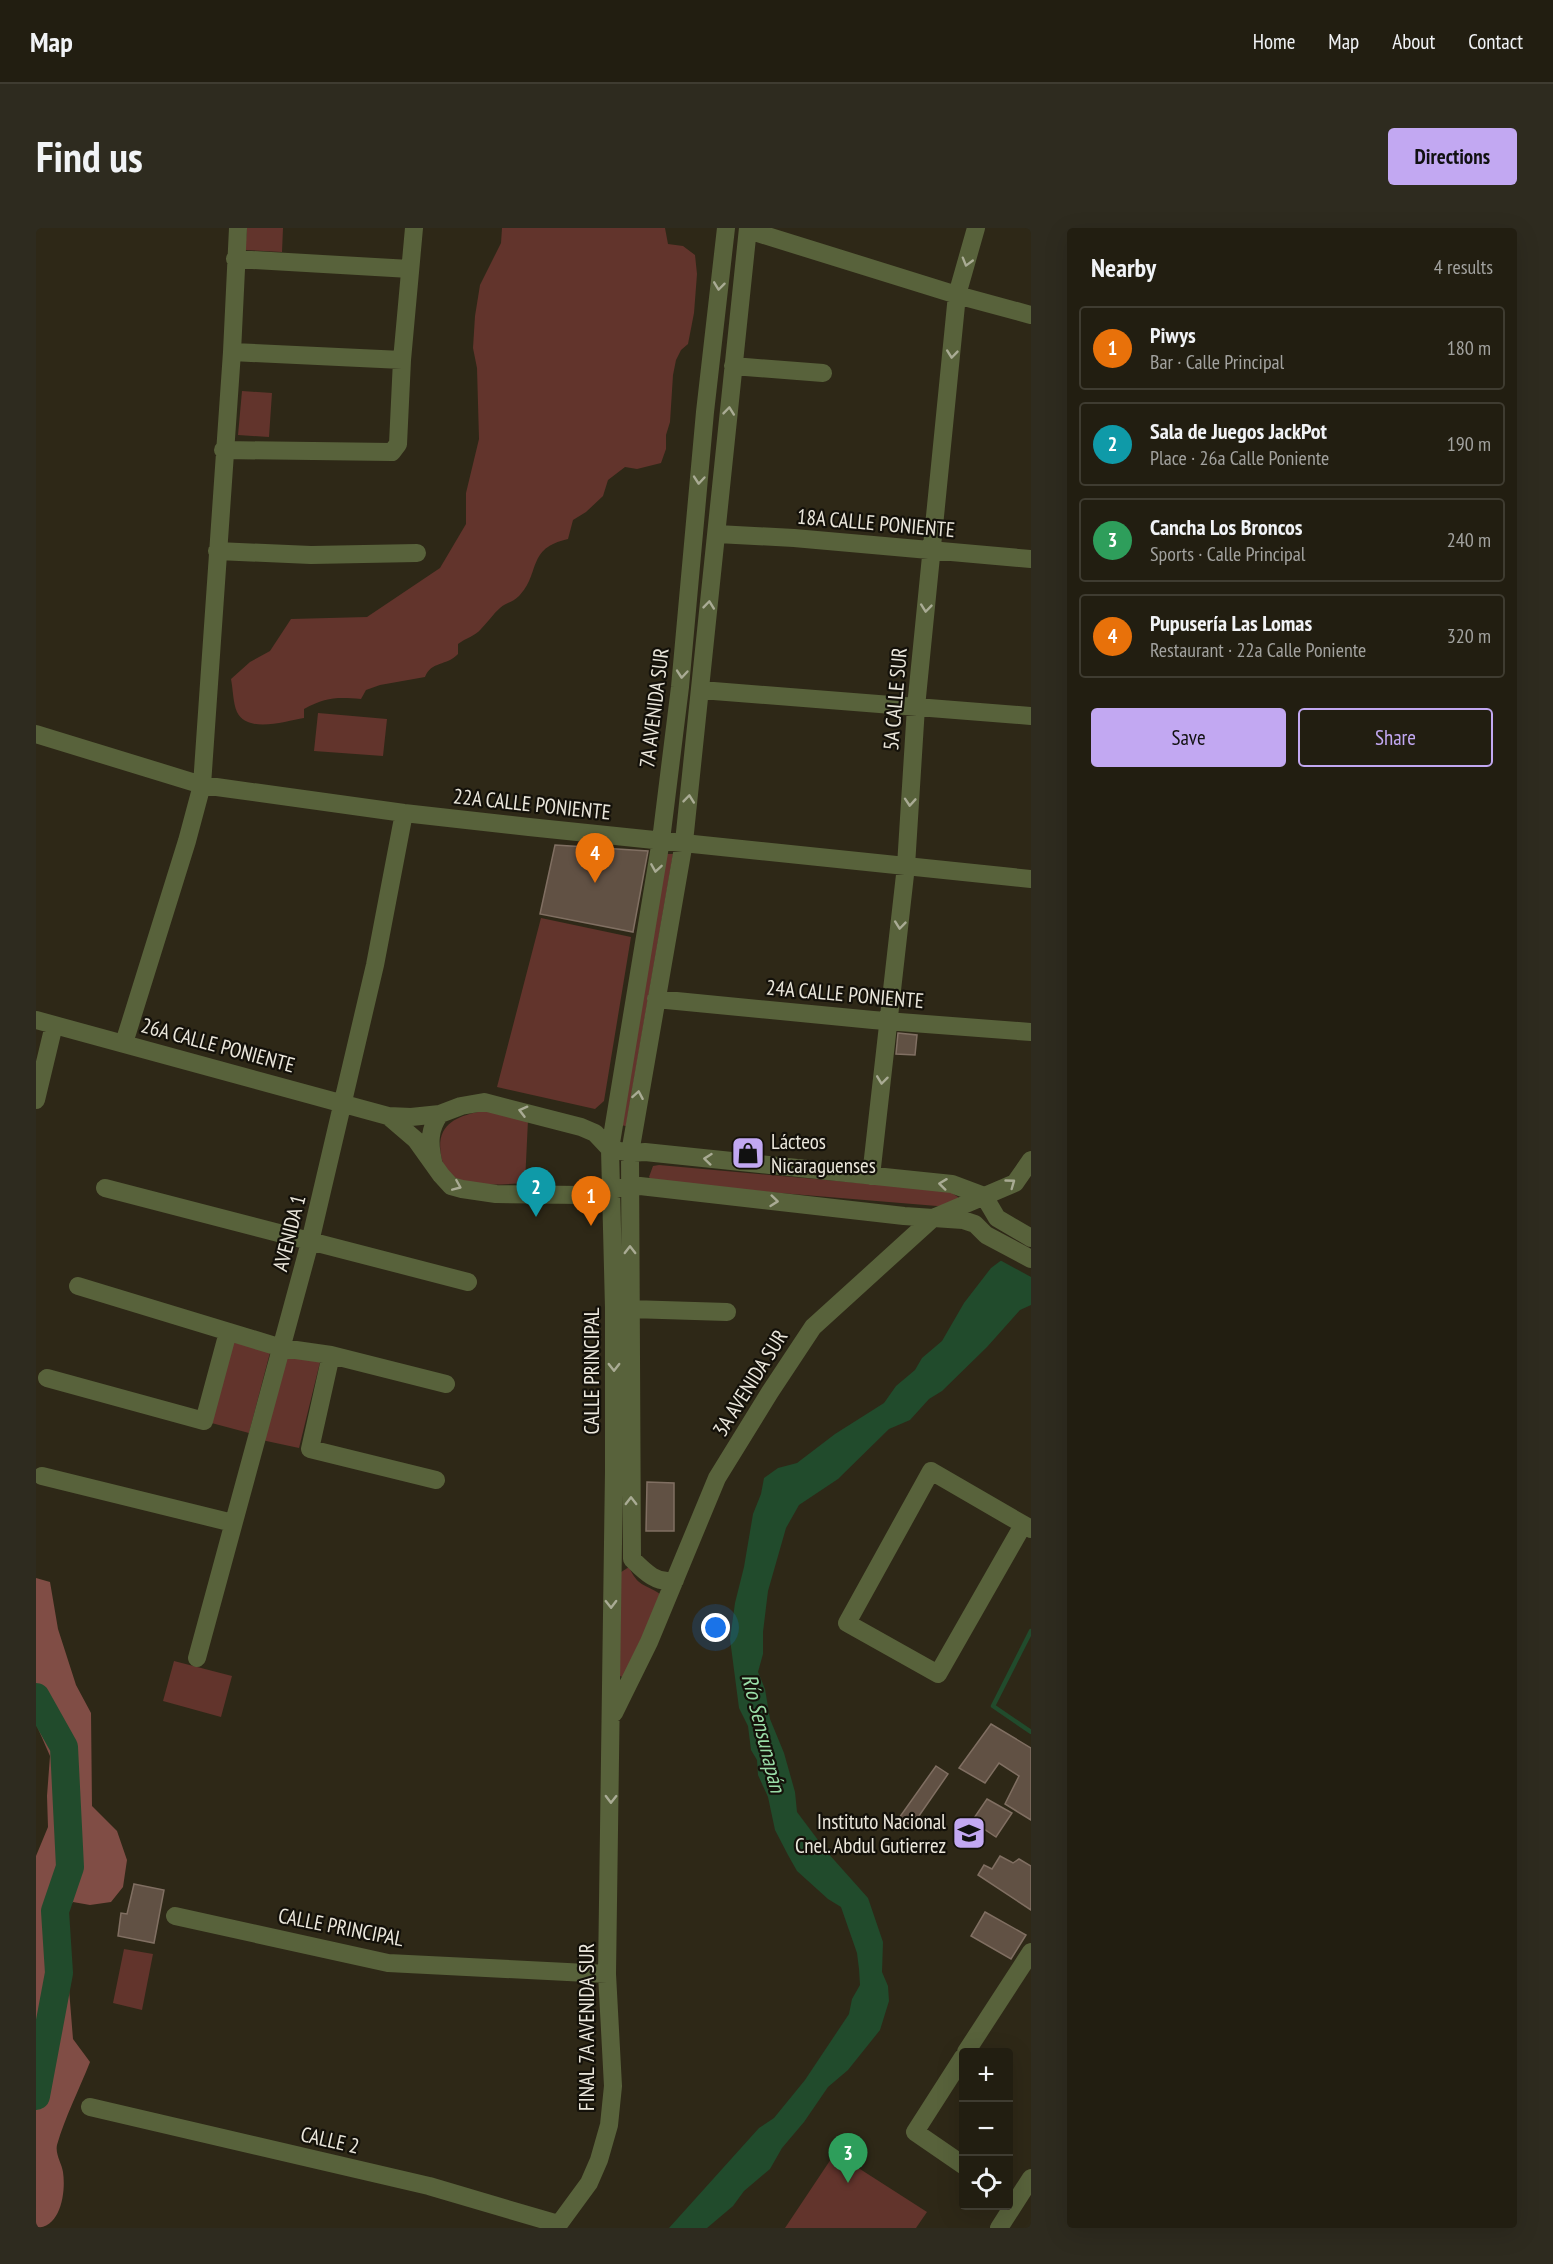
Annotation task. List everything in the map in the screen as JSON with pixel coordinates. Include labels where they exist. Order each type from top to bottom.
[{"type":"street","points":[[124,1043],[187,842],[202,784],[232,351],[238,228]]},
{"type":"street","points":[[224,450],[393,452],[398,444],[402,360],[414,228]]},
{"type":"street","name":"7A AVENIDA SUR","points":[[612,1190],[610,1149],[661,840],[680,687],[705,412],[726,228]]},
{"type":"street","name":"5A CALLE SUR","points":[[871,1176],[906,866],[916,707],[957,295],[976,228]]},
{"type":"street","points":[[748,229],[957,295],[1031,315]]},
{"type":"street","name":"7A AVENIDA SUR","points":[[631,1185],[630,1153],[684,842],[748,229]]},
{"type":"street","points":[[236,260],[410,269]]},
{"type":"street","points":[[232,351],[402,360]]},
{"type":"street","points":[[733,366],[823,373]]},
{"type":"street","name":"18A CALLE PONIENTE","points":[[717,534],[932,549],[1031,559]]},
{"type":"street","points":[[217,551],[311,555],[417,553]]},
{"type":"street","points":[[701,690],[1031,716]]},
{"type":"street","name":"22A CALLE PONIENTE","points":[[36,734],[202,784],[404,813],[1031,879]]},
{"type":"street","name":"AVENIDA 1","points":[[196,1658],[310,1242],[375,965],[404,813]]},
{"type":"street","name":"24A CALLE PONIENTE","points":[[656,999],[889,1022],[1031,1032]]},
{"type":"street","name":"26A CALLE PONIENTE","points":[[36,1020],[388,1116],[411,1117],[440,1114],[461,1106],[484,1102],[581,1127],[595,1133],[610,1149],[630,1153],[645,1152],[952,1184],[984,1196]]},
{"type":"street","points":[[36,1100],[54,1025]]},
{"type":"street","points":[[434,1166],[430,1138],[433,1125],[440,1114]]},
{"type":"street","name":"26A CALLE PONIENTE","points":[[388,1116],[416,1140],[451,1186],[476,1193],[584,1195],[612,1190]]},
{"type":"street","name":"3A AVENIDA SUR","points":[[611,1719],[649,1642],[717,1478],[813,1327],[933,1218],[1015,1182],[1031,1160]]},
{"type":"street","points":[[612,1190],[631,1185],[963,1220],[1031,1259]]},
{"type":"street","name":"CALLE PRINCIPAL","points":[[631,1185],[632,1559]]},
{"type":"street","points":[[105,1188],[468,1282]]},
{"type":"street","name":"CALLE PRINCIPAL","points":[[609,1883],[614,1471],[612,1190]]},
{"type":"street","points":[[984,1196],[997,1218],[1031,1238]]},
{"type":"street","points":[[78,1286],[282,1348],[331,1355],[446,1384]]},
{"type":"street","points":[[630,1309],[727,1312]]},
{"type":"street","points":[[47,1378],[204,1421],[228,1332]]},
{"type":"street","points":[[331,1355],[310,1449],[436,1480]]},
{"type":"street","points":[[931,1471],[1027,1527],[938,1674],[847,1623],[931,1471]]},
{"type":"street","points":[[42,1476],[233,1523]]},
{"type":"street","points":[[611,1571],[632,1559],[659,1580],[667,1582],[675,1580]]},
{"type":"street","name":"FINAL 7A AVENIDA SUR","points":[[557,2226],[590,2183],[609,2125],[613,2086],[607,1974],[609,1883]]},
{"type":"street","name":"CALLE PRINCIPAL","points":[[175,1916],[388,1963],[607,1974]]},
{"type":"street","points":[[969,2048],[1031,1952]]},
{"type":"street","points":[[959,2063],[915,2132],[959,2162]]},
{"type":"street","name":"CALLE 2","points":[[90,2107],[429,2186],[557,2226]]},
{"type":"street","points":[[999,2228],[1019,2202],[1031,2178]]},
{"type":"shaded area","points":[[247,228],[283,228],[282,252],[245,250]]},
{"type":"shaded area","points":[[502,228],[665,228],[668,244],[683,246],[695,255],[697,274],[694,313],[688,344],[681,350],[676,360],[670,422],[666,435],[666,449],[661,463],[637,469],[625,467],[608,480],[603,496],[586,512],[573,520],[568,539],[555,543],[540,555],[526,588],[519,596],[500,608],[479,631],[458,644],[458,654],[454,658],[431,668],[425,677],[380,685],[366,690],[361,699],[338,698],[319,702],[304,709],[304,718],[267,724],[249,723],[237,712],[231,679],[250,662],[270,651],[291,619],[367,617],[440,568],[466,524],[466,493],[479,439],[477,368],[473,348],[475,316],[480,285],[501,243]]},
{"type":"shaded area","points":[[242,391],[272,393],[269,437],[238,435]]},
{"type":"shaded area","points":[[318,713],[387,719],[383,756],[314,751]]},
{"type":"shaded area","points":[[666,854],[673,854],[626,1126],[620,1125]]},
{"type":"shaded area","points":[[541,918],[631,937],[604,1101],[595,1109],[497,1087]]},
{"type":"shaded area","points":[[478,1112],[493,1112],[528,1120],[525,1183],[476,1184],[458,1180],[447,1172],[442,1161],[440,1145],[444,1130],[454,1120]]},
{"type":"shaded area","points":[[653,1166],[949,1191],[958,1197],[958,1202],[949,1207],[653,1182],[649,1177]]},
{"type":"shaded area","points":[[228,1332],[272,1345],[249,1433],[204,1421]]},
{"type":"shaded area","points":[[282,1348],[322,1354],[299,1448],[257,1439]]},
{"type":"shaded area","points":[[629,1567],[639,1581],[660,1594],[629,1675],[622,1677],[617,1674],[615,1576]]},
{"type":"shaded area","points":[[36,1578],[50,1582],[58,1629],[76,1685],[91,1713],[92,1806],[117,1831],[127,1860],[123,1887],[111,1902],[90,1905],[73,1902],[63,1914],[73,2039],[90,2062],[57,2145],[64,2180],[60,2208],[51,2222],[36,2228],[36,1856],[48,1827],[47,1796],[50,1756],[36,1724]]},
{"type":"shaded area","points":[[174,1661],[232,1676],[221,1717],[163,1701]]},
{"type":"shaded area","points":[[124,1949],[153,1954],[142,2010],[113,2003]]},
{"type":"shaded area","points":[[835,2153],[927,2212],[916,2228],[785,2228]]},
{"type":"water","name":"Río Sensunapán","points":[[1031,1238],[1031,1305],[1020,1310],[987,1347],[942,1391],[929,1399],[910,1420],[889,1429],[838,1479],[799,1505],[786,1528],[768,1591],[763,1654],[758,1672],[765,1689],[770,1719],[784,1753],[795,1792],[797,1812],[827,1852],[868,1898],[883,1942],[882,1972],[888,1986],[889,2001],[880,2030],[848,2070],[828,2087],[804,2122],[782,2148],[770,2169],[707,2228],[669,2228],[759,2128],[774,2118],[805,2080],[849,2014],[852,1999],[860,1985],[857,1953],[841,1907],[828,1899],[797,1871],[775,1830],[768,1797],[758,1775],[757,1760],[751,1750],[748,1726],[739,1708],[730,1639],[753,1514],[761,1494],[764,1478],[778,1468],[797,1463],[835,1434],[884,1403],[896,1386],[915,1370],[922,1358],[942,1341],[964,1303],[991,1268]]},
{"type":"pier","points":[[1031,1235],[1031,1277],[998,1259]]},
{"type":"building","points":[[555,845],[648,851],[633,932],[540,914]]},
{"type":"building","points":[[898,1033],[917,1035],[915,1055],[896,1054]]},
{"type":"building","points":[[647,1482],[674,1483],[674,1531],[646,1531]]},
{"type":"building","points":[[991,1724],[1031,1748],[1031,1820],[1005,1804],[1019,1776],[999,1763],[985,1783],[959,1768]]},
{"type":"building","points":[[936,1766],[948,1774],[912,1826],[899,1818]]},
{"type":"building","points":[[987,1799],[1012,1813],[996,1837],[972,1821]]},
{"type":"building","points":[[1000,1856],[1013,1863],[1019,1859],[1031,1866],[1031,1910],[978,1875],[984,1865],[992,1869]]},
{"type":"building","points":[[134,1884],[164,1890],[154,1943],[118,1936],[121,1913],[127,1914]]},
{"type":"building","points":[[985,1912],[1026,1935],[1011,1959],[971,1936]]},
{"type":"waterway","points":[[1031,1631],[993,1706],[1031,1732]]},
{"type":"waterway","points":[[36,1697],[64,1747],[70,1867],[55,1911],[59,1973],[36,2096]]},
{"type":"place","name":"Pupusería Las Lomas","points":[[595,883]]},
{"type":"place","name":"Lácteos Nicaraguenses","points":[[748,1153]]},
{"type":"place","name":"Sala de Juegos JackPot","points":[[536,1217]]},
{"type":"place","name":"Piwys","points":[[591,1226]]},
{"type":"place","name":"Instituto Nacional Cnel. Abdul Gutierrez","points":[[969,1833]]},
{"type":"place","name":"Cancha Los Broncos","points":[[848,2183]]}]
